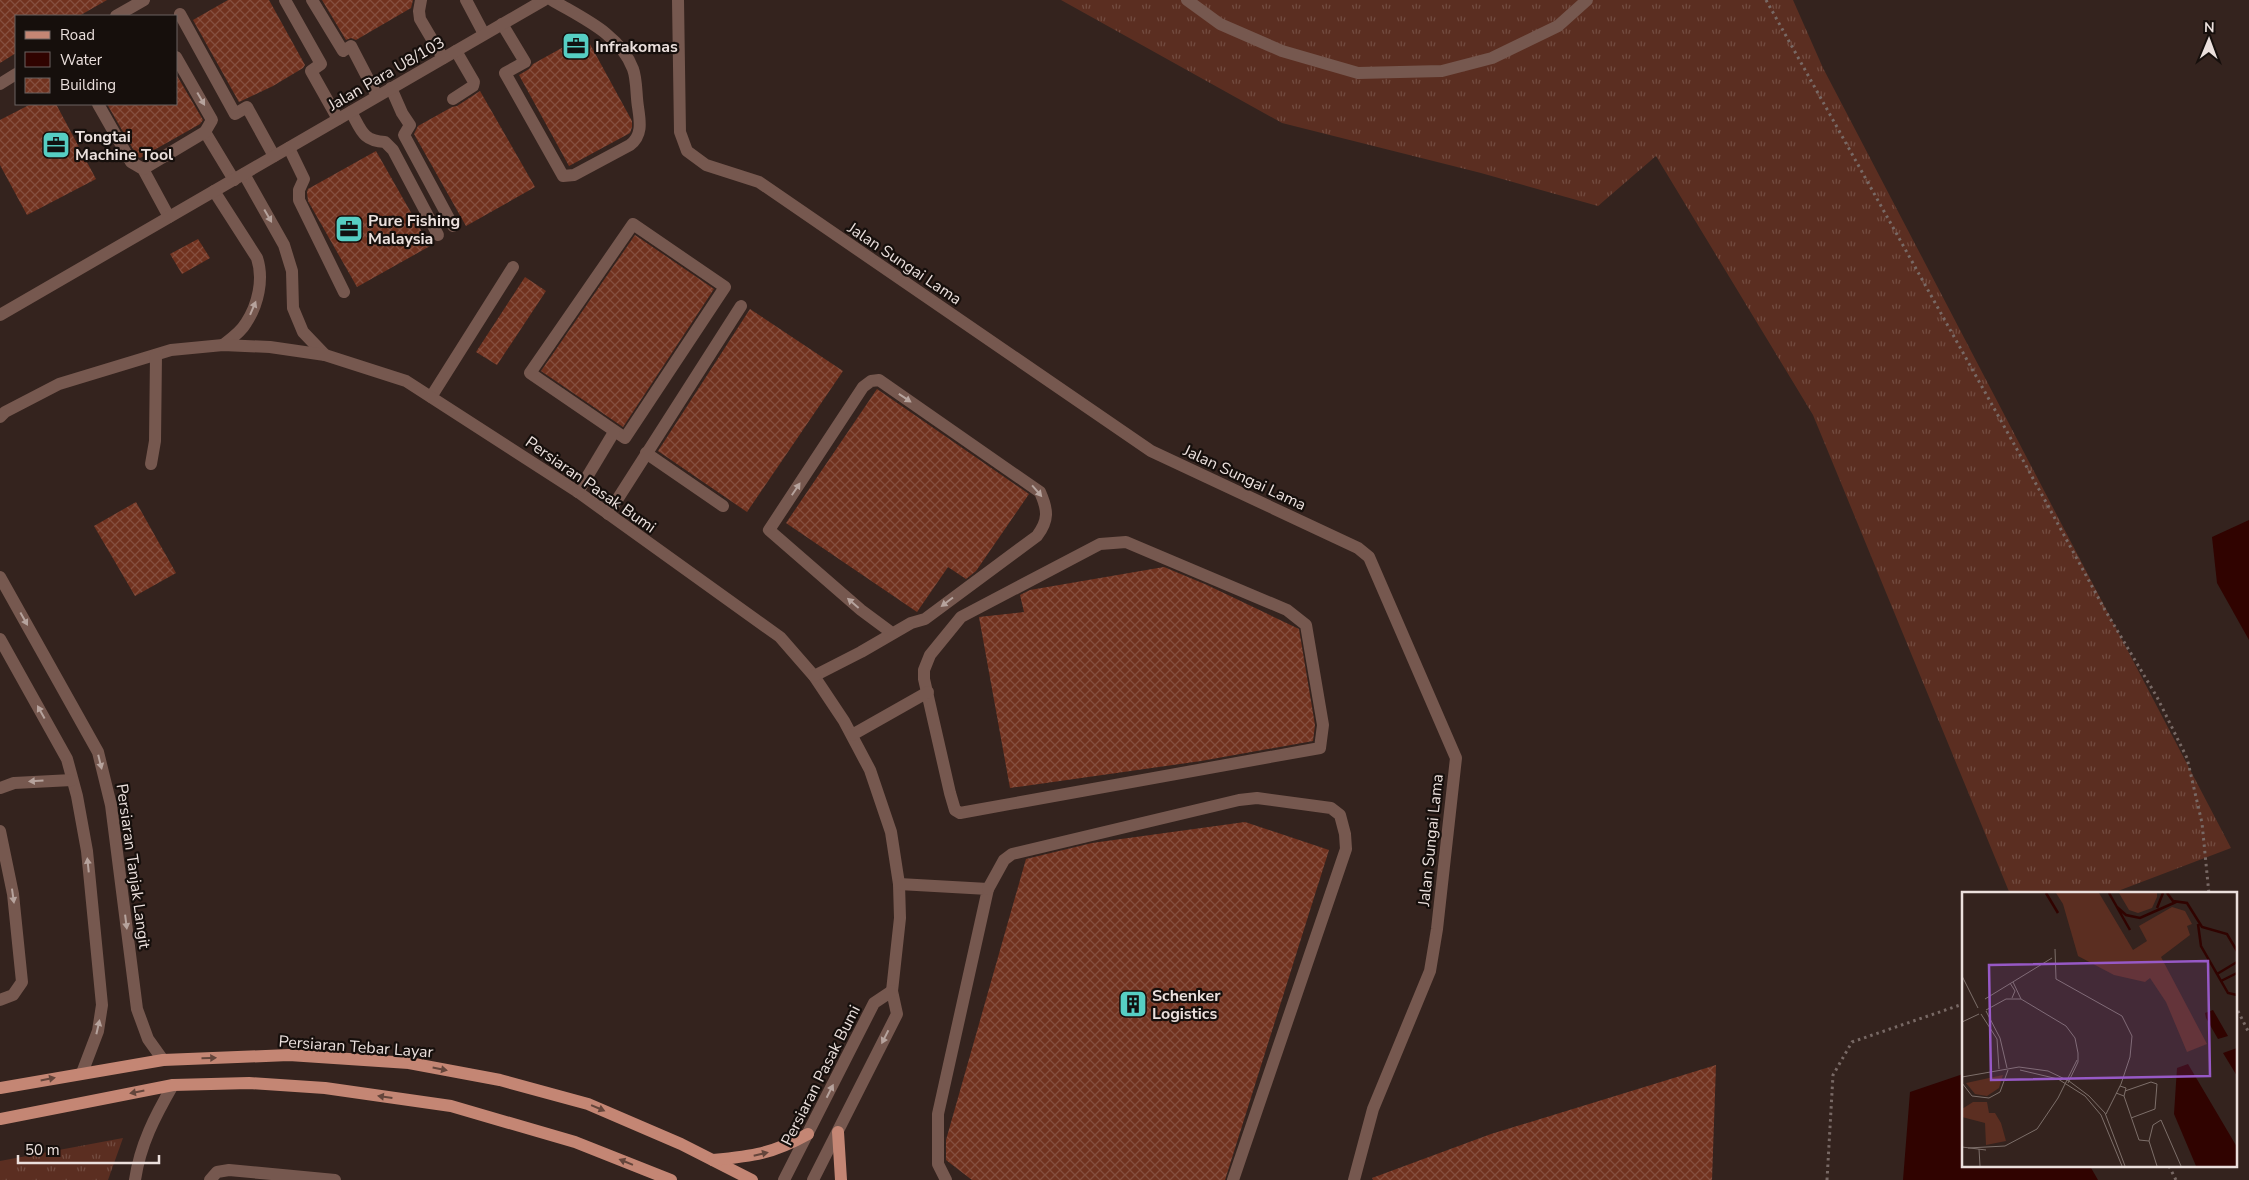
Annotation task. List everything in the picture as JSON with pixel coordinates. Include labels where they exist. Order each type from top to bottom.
[{"type":"main road","name":"Persiaran Tebar Layar","points":[[0,1088],[163,1060],[289,1055],[409,1063],[500,1080],[588,1104],[713,1160],[752,1180]]},
{"type":"main road","points":[[0,1119],[173,1086],[249,1083],[325,1088],[451,1106],[576,1142],[671,1180]]},
{"type":"main road","points":[[838,1132],[841,1180]]},
{"type":"main road","points":[[713,1160],[759,1155],[784,1148],[808,1134]]},
{"type":"street","points":[[118,15],[144,0]]},
{"type":"street","points":[[285,0],[321,64],[312,71],[338,119]]},
{"type":"street","points":[[312,0],[343,51],[351,46],[377,96]]},
{"type":"street","points":[[421,0],[420,19],[443,58]]},
{"type":"street","points":[[466,0],[484,34]]},
{"type":"street","name":"Jalan Para U8/103","points":[[0,315],[544,0]]},
{"type":"street","points":[[502,24],[525,62],[505,73],[563,176],[574,175],[637,140],[640,126],[639,117],[633,70],[625,54],[612,38],[552,0]]},
{"type":"street","name":"Jalan Sungai Lama","points":[[678,0],[680,132],[687,151],[706,165],[759,182],[1151,450],[1358,548],[1369,557],[1456,758],[1437,929],[1430,971],[1373,1109],[1354,1180]]},
{"type":"street","points":[[1187,0],[1220,24],[1282,51],[1358,73],[1442,71],[1492,58],[1558,26],[1587,0]]},
{"type":"street","points":[[180,14],[234,114],[247,107],[274,156]]},
{"type":"street","points":[[453,99],[473,86],[474,82],[456,51]]},
{"type":"street","points":[[143,169],[205,132],[212,120],[178,60]]},
{"type":"street","points":[[0,84],[15,75]]},
{"type":"street","points":[[392,88],[402,113],[410,125],[404,135],[453,226]]},
{"type":"street","points":[[99,105],[131,162],[143,169],[170,217]]},
{"type":"street","points":[[351,112],[365,136],[373,142],[385,142],[393,150],[438,235]]},
{"type":"street","points":[[205,132],[239,177],[284,245],[292,271],[294,308],[303,332],[325,355]]},
{"type":"street","points":[[289,148],[304,179],[299,190],[299,200],[344,292]]},
{"type":"street","points":[[214,191],[257,258],[261,269],[256,303],[246,324],[223,345]]},
{"type":"street","points":[[633,224],[725,288],[625,438],[614,432],[530,373],[633,224]]},
{"type":"street","points":[[431,397],[513,267]]},
{"type":"street","points":[[608,514],[741,306]]},
{"type":"street","name":"Persiaran Pasak Bumi","points":[[2,414],[59,384],[171,350],[223,345],[270,346],[325,355],[406,381],[578,492],[780,637],[814,676],[844,721],[870,770],[891,832],[900,884],[900,918],[892,991],[897,1014],[814,1180]]},
{"type":"street","points":[[151,464],[155,441],[156,355]]},
{"type":"street","points":[[814,676],[911,623],[925,618],[1037,536],[1046,524],[1046,515],[1040,492],[879,380],[872,380],[864,387],[769,530],[862,610],[892,633]]},
{"type":"street","points":[[578,492],[614,432]]},
{"type":"street","points":[[646,453],[723,506]]},
{"type":"street","points":[[1126,542],[1287,610],[1306,625],[1324,725],[1323,738],[1320,748],[960,813],[955,810],[950,793],[928,692],[924,670],[930,655],[962,617],[1100,544],[1126,542]]},
{"type":"street","name":"Persiaran Tanjak Langit","points":[[0,577],[98,752],[111,805],[137,1009],[148,1039],[163,1060]]},
{"type":"street","points":[[0,639],[68,759],[87,851],[102,1005],[98,1031],[82,1073]]},
{"type":"street","points":[[852,735],[928,692]]},
{"type":"street","points":[[0,788],[14,783],[72,780]]},
{"type":"street","points":[[946,1180],[938,1164],[938,1114],[988,889],[1004,860],[1012,854],[1239,800],[1257,798],[1331,808],[1340,815],[1345,834],[1346,849],[1233,1180]]},
{"type":"street","points":[[0,832],[13,894],[22,982],[13,995],[0,1000]]},
{"type":"street","points":[[900,884],[988,889]]},
{"type":"street","name":"Persiaran Pasak Bumi","points":[[784,1180],[874,1004],[892,991]]},
{"type":"street","points":[[135,1180],[138,1161],[152,1123],[173,1086]]},
{"type":"street","points":[[210,1180],[217,1172],[229,1170],[335,1180]]},
{"type":"path","points":[[1766,0],[2020,453],[2105,610],[2161,705],[2187,758],[2202,823],[2209,892]]},
{"type":"path","points":[[1827,1180],[1833,1075],[1852,1042],[1962,1004]]},
{"type":"path","points":[[2236,1007],[2249,1033]]},
{"type":"path","points":[[2170,1168],[2176,1180]]},
{"type":"green space","points":[[1061,0],[1793,0],[1823,68],[2231,848],[2115,892],[2009,892],[1813,415],[1656,156],[1598,206],[1481,173],[1282,123]]},
{"type":"green space","points":[[123,1138],[108,1180],[0,1180],[0,1161]]},
{"type":"water","points":[[2249,520],[2249,640],[2217,583],[2212,537]]},
{"type":"water","points":[[1962,1074],[1962,1168],[2091,1168],[2098,1180],[1903,1180],[1910,1092]]},
{"type":"building","points":[[0,0],[107,0],[81,15],[15,15],[15,54],[0,63]]},
{"type":"building","points":[[228,0],[269,0],[305,65],[273,86],[239,102],[193,20]]},
{"type":"building","points":[[322,0],[413,0],[411,8],[356,40],[351,38],[346,40]]},
{"type":"building","points":[[585,35],[632,121],[632,127],[630,133],[569,166],[519,75],[533,64]]},
{"type":"building","points":[[178,77],[203,120],[200,124],[140,158],[137,156],[108,105],[178,105]]},
{"type":"building","points":[[480,91],[535,187],[466,226],[414,134],[418,126],[457,106]]},
{"type":"building","points":[[29,105],[57,105],[96,179],[27,215],[0,165],[0,120]]},
{"type":"building","points":[[376,151],[430,246],[357,287],[308,201],[307,192],[308,189]]},
{"type":"building","points":[[635,235],[714,289],[623,427],[541,371]]},
{"type":"building","points":[[198,239],[210,258],[182,274],[170,254]]},
{"type":"building","points":[[525,277],[546,291],[497,365],[476,352]]},
{"type":"building","points":[[750,309],[843,371],[747,512],[658,451]]},
{"type":"building","points":[[877,389],[1029,494],[976,571],[966,579],[948,567],[917,612],[786,523]]},
{"type":"building","points":[[136,502],[176,573],[135,596],[94,526]]},
{"type":"building","points":[[1164,567],[1207,585],[1299,629],[1315,725],[1313,741],[1201,761],[1010,788],[979,617],[1024,612],[1020,595],[1030,590]]},
{"type":"building","name":"Schenker Logistics","points":[[1245,822],[1329,850],[1225,1180],[972,1180],[946,1160],[946,1140],[1026,859],[1092,843]]},
{"type":"building","points":[[1716,1065],[1712,1180],[1373,1180],[1372,1178],[1491,1134]]},
{"type":"place","name":"Infrakomas","points":[[576,46]]},
{"type":"place","name":"Tongtai Machine Tool","points":[[56,145]]},
{"type":"place","name":"Pure Fishing Malaysia","points":[[349,229]]},
{"type":"place","name":"Schenker Logistics","points":[[1133,1004]]}]
